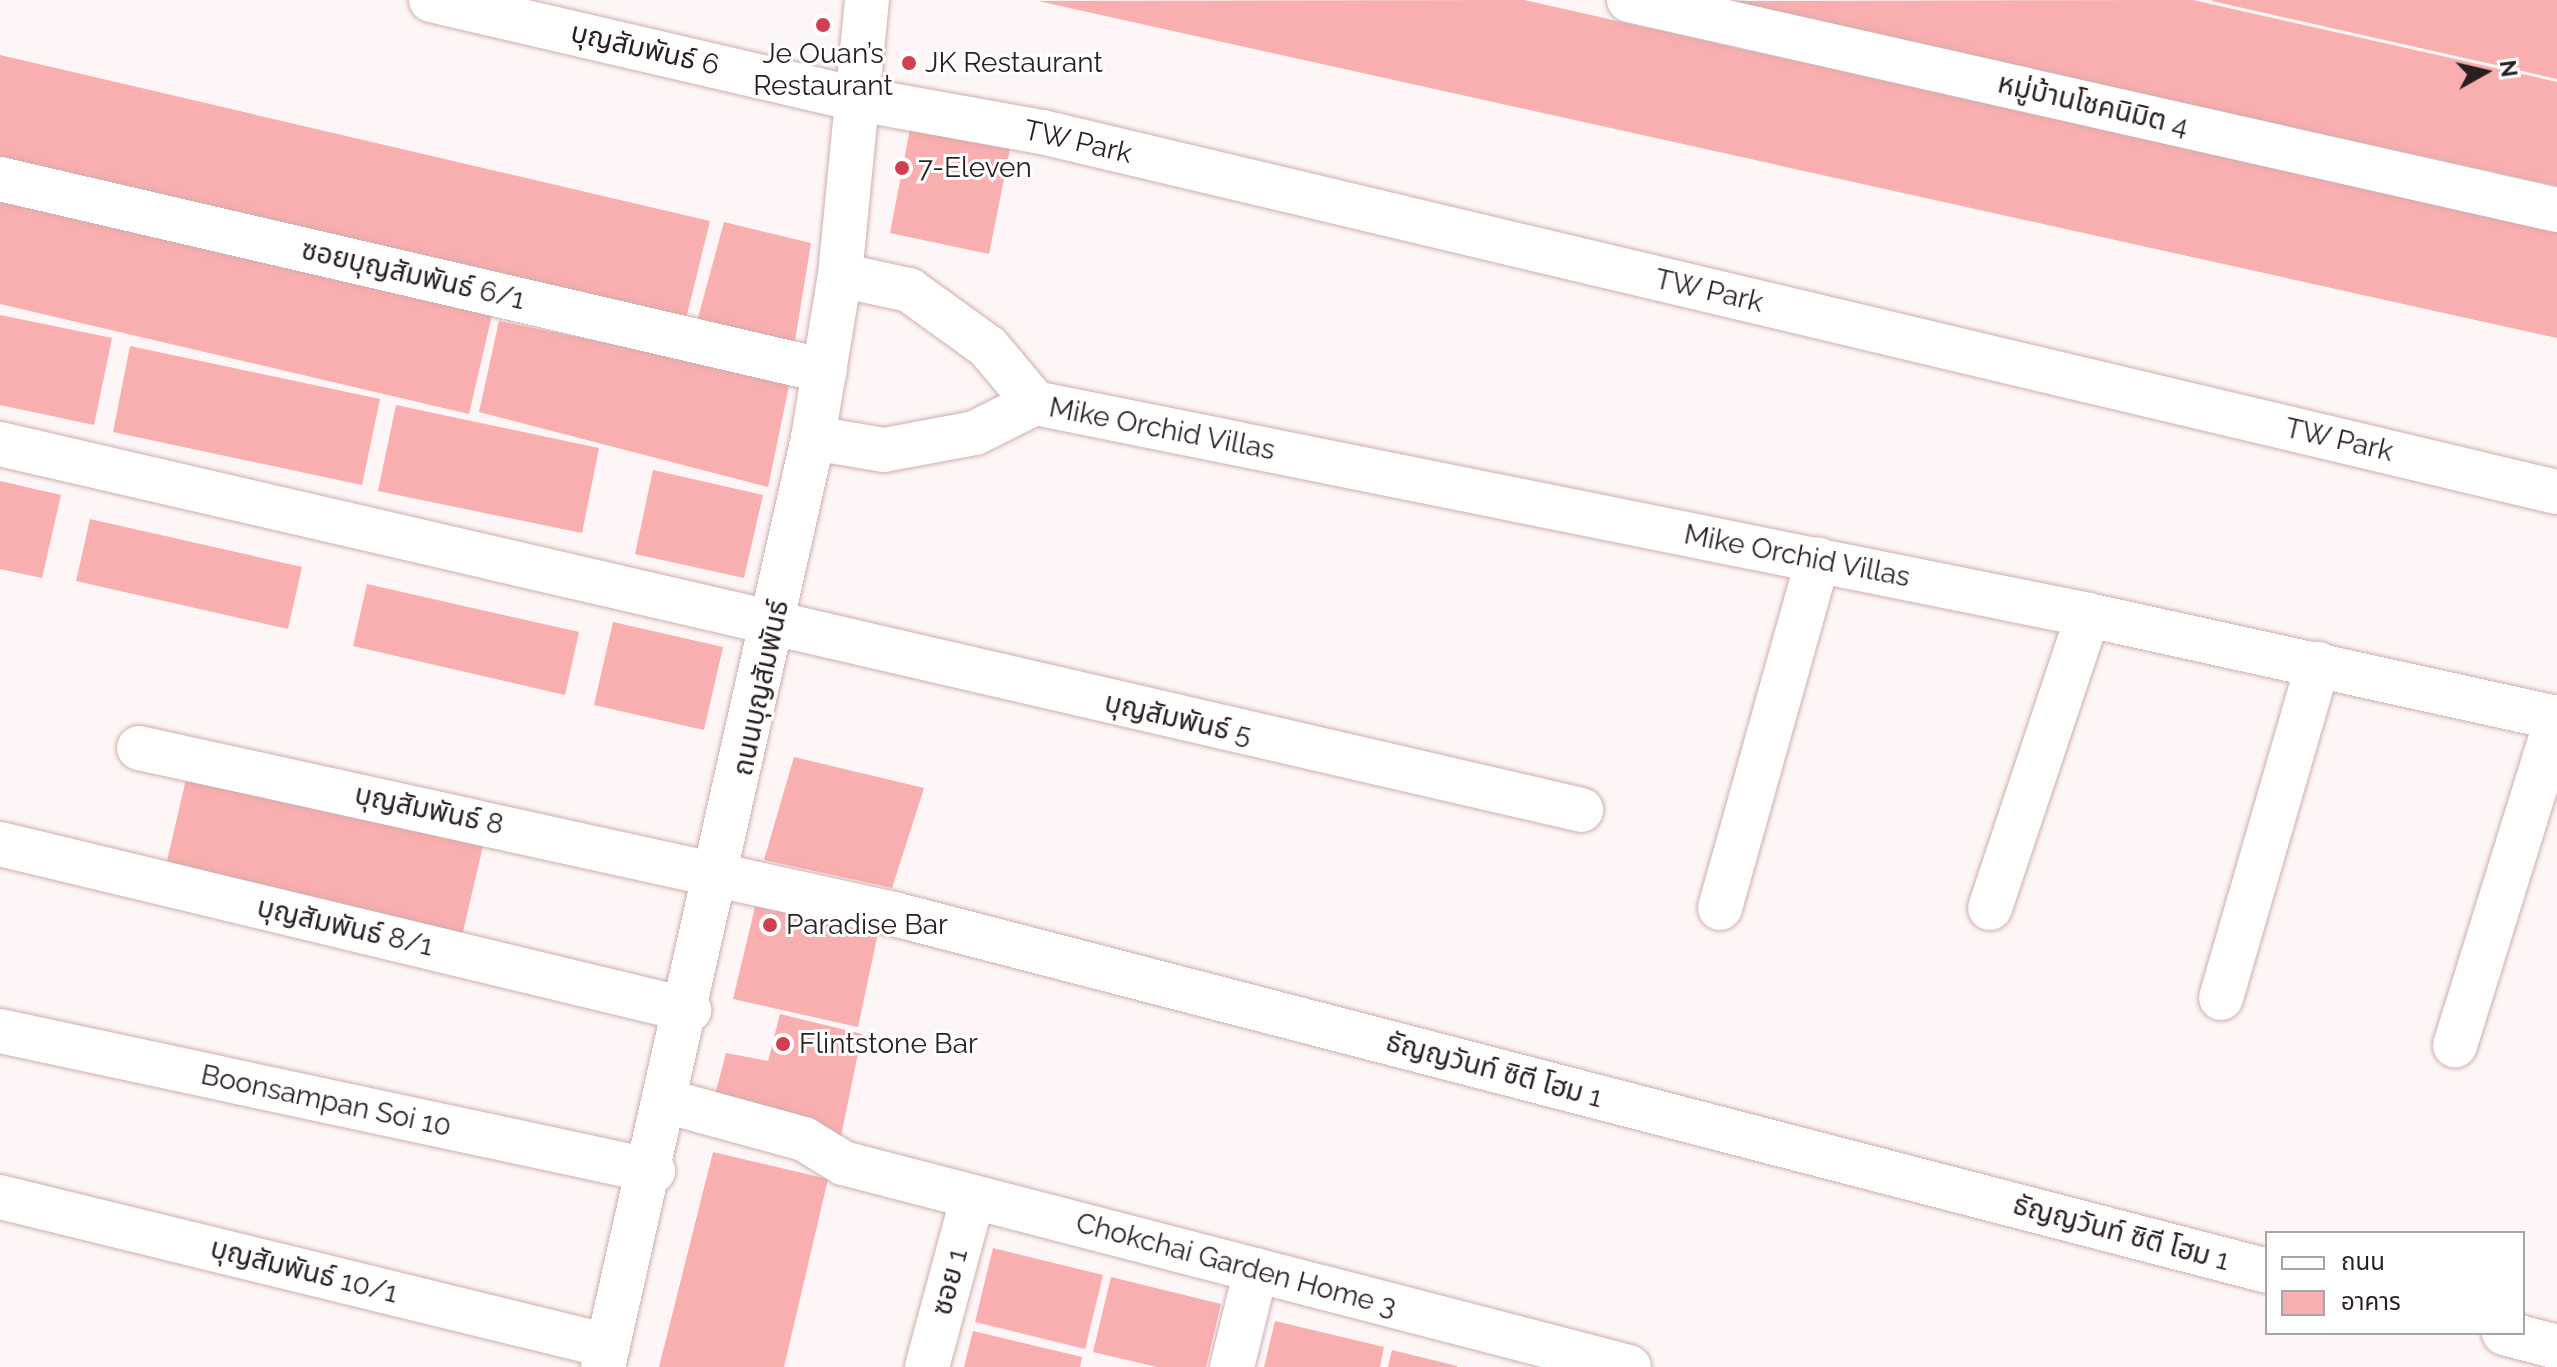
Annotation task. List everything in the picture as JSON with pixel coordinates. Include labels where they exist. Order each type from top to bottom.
[{"type":"street","name":"บุญสัมพันธ์ 6","points":[[431,0],[858,99]]},
{"type":"street","name":"ถนนบุญสัมพันธ์","points":[[606,1357],[666,1116],[775,629],[813,438],[840,275],[867,0]]},
{"type":"street","name":"หมู่บ้านโชคนิมิต 4","points":[[1629,0],[2557,210]]},
{"type":"street","name":"TW Park","points":[[858,99],[1042,132],[2557,492]]},
{"type":"street","name":"ซอยบุญสัมพันธ์ 6/1","points":[[0,179],[825,371]]},
{"type":"street","name":"Mike Orchid Villas","points":[[840,275],[909,290],[988,347],[1035,403]]},
{"type":"street","name":"Mike Orchid Villas","points":[[813,438],[884,450],[975,433],[1035,403],[2088,615],[2557,718]]},
{"type":"street","name":"บุญสัมพันธ์ 5","points":[[0,444],[775,629],[1581,810]]},
{"type":"street","points":[[1720,908],[1818,560]]},
{"type":"street","points":[[1990,908],[2088,615]]},
{"type":"street","points":[[2221,998],[2318,664]]},
{"type":"street","points":[[2455,1046],[2557,718]]},
{"type":"street","name":"บุญสัมพันธ์ 8","points":[[139,748],[720,872]]},
{"type":"street","name":"บุญสัมพันธ์ 8/1","points":[[0,844],[689,1010]]},
{"type":"street","name":"ธัญญวันท์ ซิตี โฮม 1","points":[[720,872],[2265,1270]]},
{"type":"street","name":"Boonsampan Soi 10","points":[[0,1031],[653,1171]]},
{"type":"street","name":"Chokchai Garden Home 3","points":[[666,1116],[797,1167],[843,1163],[1256,1270],[1532,1355],[1629,1367]]},
{"type":"street","name":"บุญสัมพันธ์ 10/1","points":[[0,1197],[606,1357]]},
{"type":"street","name":"ซอย 1","points":[[927,1367],[973,1197]]},
{"type":"street","points":[[1232,1367],[1256,1270]]},
{"type":"street","points":[[2512,1335],[2557,1347]]},
{"type":"building","points":[[1524,0],[2557,232],[2557,338],[1038,1]]},
{"type":"building","points":[[2193,0],[2557,82],[2557,186],[1725,1]]},
{"type":"building","points":[[2557,0],[2557,79],[2212,1]]},
{"type":"building","points":[[0,55],[710,221],[685,323],[0,161]]},
{"type":"building","points":[[910,129],[1010,149],[989,254],[890,233]]},
{"type":"building","points":[[0,200],[492,315],[469,414],[0,304]]},
{"type":"building","points":[[724,222],[811,243],[793,353],[695,329]]},
{"type":"building","points":[[0,315],[112,338],[94,425],[0,405]]},
{"type":"building","points":[[499,321],[790,381],[768,487],[479,412]]},
{"type":"building","points":[[130,346],[380,399],[362,485],[113,432]]},
{"type":"building","points":[[396,405],[599,448],[582,533],[378,491]]},
{"type":"building","points":[[653,470],[763,495],[744,578],[635,554]]},
{"type":"building","points":[[0,481],[61,495],[42,578],[0,569]]},
{"type":"building","points":[[90,519],[302,567],[288,629],[76,581]]},
{"type":"building","points":[[367,584],[579,632],[565,695],[353,646]]},
{"type":"building","points":[[613,622],[723,647],[704,730],[594,705]]},
{"type":"building","points":[[794,757],[924,788],[892,888],[764,860]]},
{"type":"building","points":[[187,775],[483,846],[462,936],[166,865]]},
{"type":"building","points":[[756,903],[878,933],[858,1027],[733,999]]},
{"type":"building","points":[[780,1014],[862,1034],[840,1141],[711,1110],[726,1053],[768,1061]]},
{"type":"building","points":[[713,1152],[828,1179],[784,1367],[659,1367]]},
{"type":"building","points":[[993,1248],[1103,1275],[1085,1349],[975,1322]]},
{"type":"building","points":[[1111,1277],[1221,1304],[1206,1367],[1157,1367],[1093,1352]]},
{"type":"building","points":[[1275,1321],[1384,1347],[1380,1367],[1264,1367]]},
{"type":"building","points":[[973,1331],[1082,1357],[1080,1367],[964,1367]]},
{"type":"building","points":[[1392,1350],[1457,1366],[1457,1367],[1388,1367]]},
{"type":"place","name":"Je Ouan’s Restaurant","points":[[823,25]]},
{"type":"place","name":"JK Restaurant","points":[[909,63]]},
{"type":"place","name":"7-Eleven","points":[[902,168]]},
{"type":"place","name":"Paradise Bar","points":[[770,925]]},
{"type":"place","name":"Flintstone Bar","points":[[783,1044]]}]
